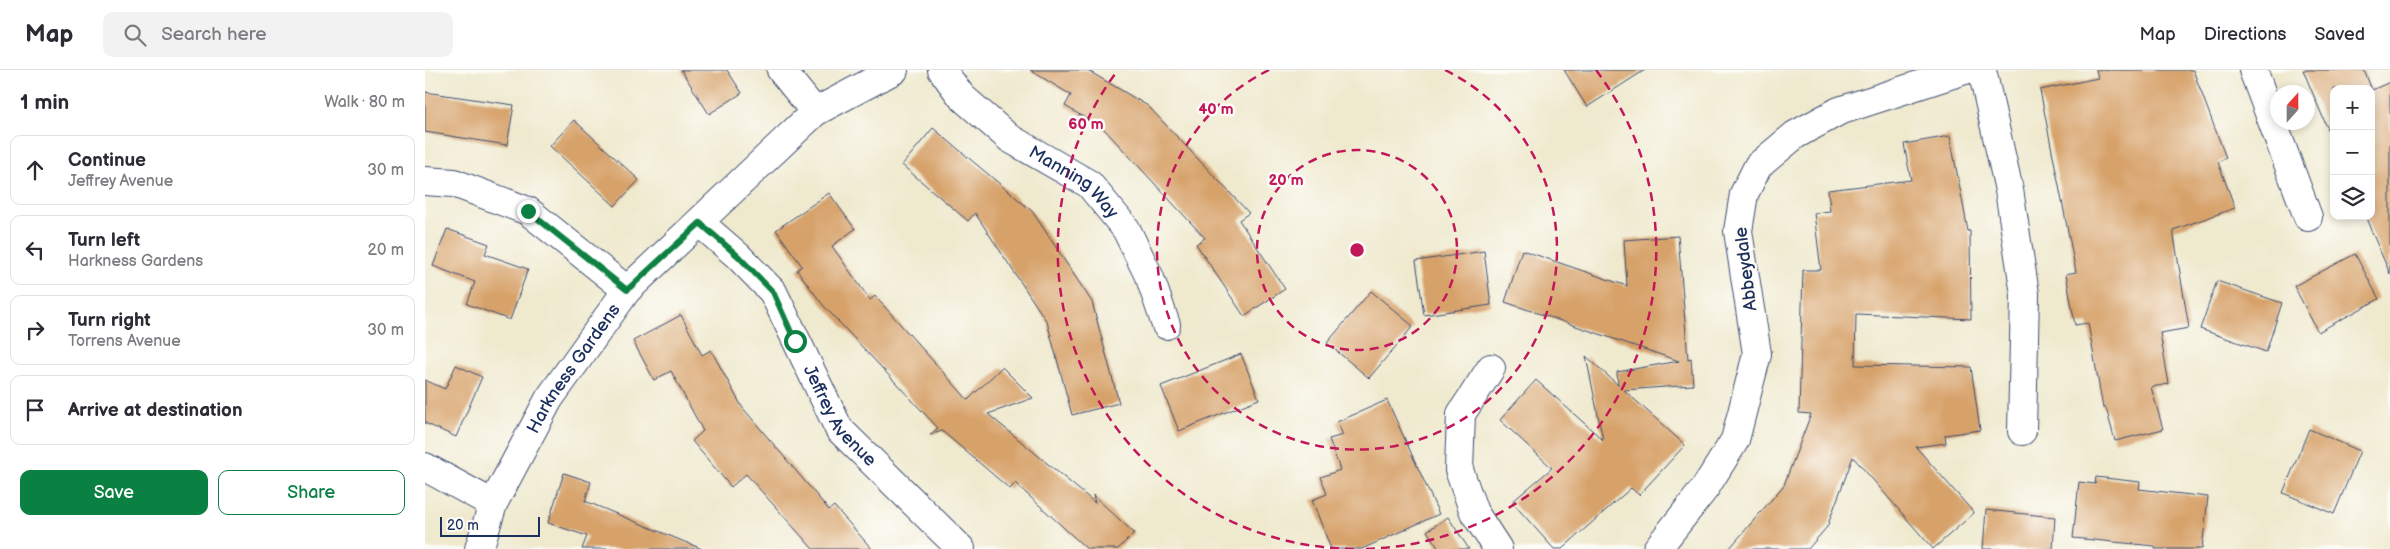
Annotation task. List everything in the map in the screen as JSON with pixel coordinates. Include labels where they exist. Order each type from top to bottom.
[{"type":"street","points":[[781,70],[815,112]]},
{"type":"street","name":"Harkness Gardens","points":[[479,549],[493,504],[549,400],[627,290],[700,223],[815,112],[894,70]]},
{"type":"street","name":"Manning Way","points":[[942,70],[961,97],[1009,138],[1089,184],[1126,230],[1149,278],[1166,325]]},
{"type":"street","name":"Abbeydale","points":[[1657,549],[1705,488],[1735,440],[1757,354],[1738,231],[1744,194],[1758,166],[1795,135],[1839,111],[1965,70]]},
{"type":"street","points":[[1982,70],[2009,190],[2025,294],[2022,431]]},
{"type":"street","points":[[2253,70],[2308,217]]},
{"type":"street","points":[[425,181],[454,183],[528,211],[627,290]]},
{"type":"street","name":"Jeffrey Avenue","points":[[700,223],[738,256],[773,292],[839,429],[961,549]]},
{"type":"street","points":[[1491,368],[1461,414],[1459,470],[1474,512],[1498,549]]},
{"type":"street","points":[[425,466],[493,504]]},
{"type":"building","points":[[681,70],[727,70],[742,93],[709,114]]},
{"type":"building","points":[[1030,70],[1087,70],[1148,106],[1249,213],[1239,220],[1285,289],[1244,316],[1196,244],[1205,238],[1104,129],[1065,106],[1071,95]]},
{"type":"building","points":[[1564,70],[1645,70],[1587,107]]},
{"type":"building","points":[[2096,70],[2193,70],[2226,158],[2218,162],[2235,208],[2173,230],[2189,328],[2160,333],[2169,384],[2151,387],[2163,429],[2115,441],[2106,408],[2103,408],[2088,323],[2075,325],[2066,274],[2076,272],[2040,90],[2098,78]]},
{"type":"building","points":[[2303,70],[2364,70],[2370,85],[2330,85],[2330,134],[2315,99],[2315,85],[2309,85]]},
{"type":"building","points":[[2390,82],[2390,274],[2367,220],[2375,220],[2375,89]]},
{"type":"building","points":[[425,92],[514,105],[507,145],[425,132]]},
{"type":"building","points":[[574,120],[639,180],[615,206],[550,146]]},
{"type":"building","points":[[933,128],[1032,211],[1092,302],[1119,403],[1072,415],[1047,322],[975,213],[968,221],[902,165]]},
{"type":"building","points":[[1950,136],[1968,231],[1970,231],[1971,319],[1856,314],[1855,365],[1971,367],[1980,430],[1945,435],[1946,443],[1916,447],[1974,513],[1933,549],[1853,457],[1827,527],[1808,549],[1729,549],[1784,485],[1811,414],[1799,413],[1803,270],[1821,270],[1814,213],[1830,211],[1828,190],[1911,180],[1904,144]]},
{"type":"building","points":[[829,193],[855,229],[832,246],[870,300],[875,296],[968,400],[1002,367],[1033,398],[988,414],[1095,503],[1093,495],[1134,533],[1118,549],[1087,549],[1015,483],[1010,489],[942,431],[930,435],[938,428],[823,305],[797,270],[802,266],[776,230]]},
{"type":"building","points":[[447,229],[489,244],[485,254],[528,269],[510,320],[467,304],[475,282],[433,266]]},
{"type":"building","points":[[1678,236],[1688,359],[1691,358],[1693,385],[1624,390],[1685,445],[1639,495],[1631,488],[1562,549],[1554,549],[1512,502],[1552,468],[1500,420],[1536,380],[1603,440],[1586,356],[1618,385],[1617,372],[1679,361],[1505,302],[1522,250],[1627,286],[1624,240]]},
{"type":"building","points":[[1484,251],[1491,305],[1424,315],[1416,261]]},
{"type":"building","points":[[2355,254],[2379,299],[2318,332],[2294,286]]},
{"type":"building","points":[[2217,281],[2282,303],[2266,352],[2200,329]]},
{"type":"building","points":[[1371,291],[1413,326],[1369,378],[1327,343]]},
{"type":"building","points":[[681,315],[702,355],[711,350],[742,407],[829,510],[834,506],[872,549],[813,549],[746,474],[731,487],[692,441],[703,431],[671,371],[654,380],[633,341]]},
{"type":"building","points":[[1241,354],[1259,399],[1179,431],[1161,386]]},
{"type":"building","points":[[456,365],[482,377],[456,437],[425,423],[425,380],[445,389]]},
{"type":"building","points":[[1387,400],[1439,514],[1362,549],[1331,549],[1312,500],[1327,494],[1321,477],[1340,470],[1329,439],[1343,435],[1337,422]]},
{"type":"building","points":[[2309,429],[2360,451],[2334,514],[2283,493]]},
{"type":"building","points":[[564,473],[591,482],[585,501],[702,549],[582,549],[587,536],[548,523]]},
{"type":"building","points":[[2096,477],[2140,482],[2139,489],[2208,497],[2202,549],[2155,549],[2155,546],[2073,538],[2079,482],[2095,484]]},
{"type":"building","points":[[1986,510],[2055,517],[2053,549],[1983,549]]},
{"type":"building","points":[[1448,517],[1469,549],[1439,549],[1427,531]]},
{"type":"route","points":[[528,211],[627,290],[700,223],[738,256],[773,292],[795,341]]}]
